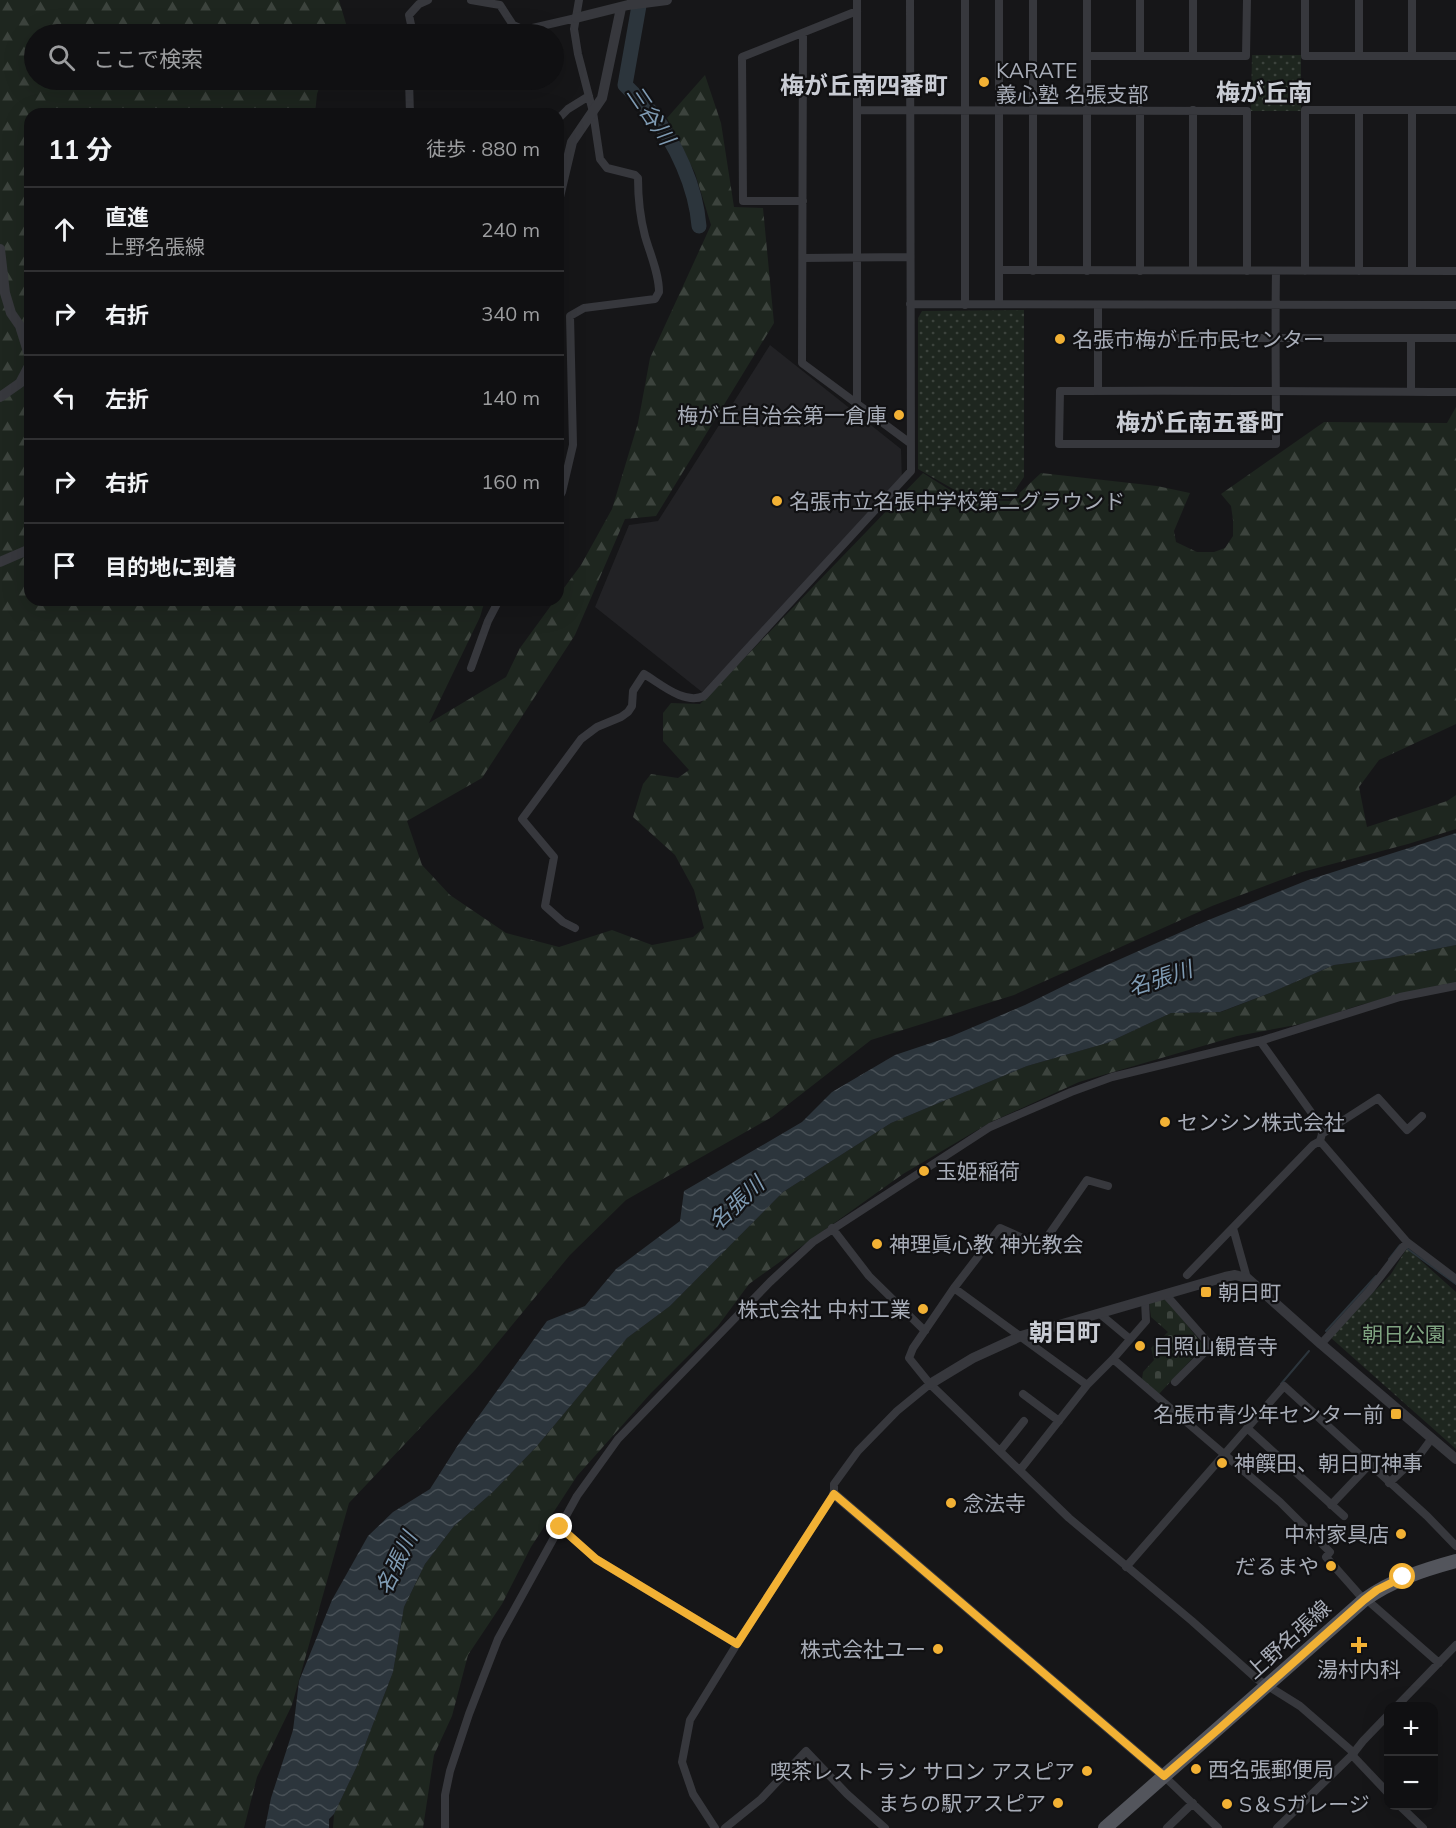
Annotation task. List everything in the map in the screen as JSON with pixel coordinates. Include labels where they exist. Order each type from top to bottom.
[{"type":"main road","name":"上野名張線","points":[[1105,1828],[1365,1599],[1403,1577],[1456,1561]]},
{"type":"street","points":[[411,24],[409,15],[419,4],[428,0]]},
{"type":"street","points":[[471,0],[500,5],[512,24]]},
{"type":"street","points":[[564,483],[573,445],[570,316],[584,308],[655,299],[659,292],[644,234],[638,198],[638,178],[635,175],[607,168],[600,159],[593,112],[574,29],[579,0]]},
{"type":"street","points":[[550,24],[625,5],[667,0]]},
{"type":"street","points":[[857,0],[857,403]]},
{"type":"street","points":[[575,928],[563,922],[544,906],[554,857],[522,819],[581,739],[597,727],[628,712],[632,706],[633,691],[645,674],[686,698],[704,696],[911,471],[910,0]]},
{"type":"street","points":[[965,0],[965,304]]},
{"type":"street","points":[[999,0],[999,304]]},
{"type":"street","points":[[1033,0],[1033,271]]},
{"type":"street","points":[[1087,0],[1087,271]]},
{"type":"street","points":[[1140,0],[1140,56]]},
{"type":"street","points":[[1193,0],[1193,56]]},
{"type":"street","points":[[1087,56],[1246,56],[1247,0]]},
{"type":"street","points":[[1305,0],[1305,56],[1456,56]]},
{"type":"street","points":[[1359,0],[1359,56]]},
{"type":"street","points":[[1412,0],[1412,56]]},
{"type":"street","points":[[564,176],[572,142],[602,98],[625,5]]},
{"type":"street","points":[[803,201],[743,201],[742,57],[857,11]]},
{"type":"street","points":[[803,33],[802,363],[910,443]]},
{"type":"street","points":[[409,90],[410,108]]},
{"type":"street","points":[[564,113],[589,96]]},
{"type":"street","points":[[857,110],[1247,111],[1247,271]]},
{"type":"street","points":[[1140,110],[1140,271]]},
{"type":"street","points":[[1193,110],[1193,270]]},
{"type":"street","points":[[1305,271],[1305,110],[1456,110]]},
{"type":"street","points":[[1359,110],[1359,271]]},
{"type":"street","points":[[1412,110],[1412,271]]},
{"type":"street","points":[[0,249],[5,293],[10,313],[20,326],[24,338]]},
{"type":"street","points":[[803,258],[910,257]]},
{"type":"street","points":[[999,270],[1456,271]]},
{"type":"street","points":[[1276,271],[1276,305],[1276,338],[1276,392],[1276,444],[1059,444],[1060,391],[1276,392],[1456,392]]},
{"type":"street","points":[[910,304],[1456,304]]},
{"type":"street","points":[[1098,304],[1098,391]]},
{"type":"street","points":[[1098,338],[1456,338]]},
{"type":"street","points":[[1411,338],[1411,392]]},
{"type":"street","points":[[0,397],[20,384],[24,376]]},
{"type":"street","points":[[0,562],[24,552]]},
{"type":"street","points":[[471,668],[496,606]]},
{"type":"street","points":[[445,1828],[446,1788],[471,1708],[498,1639],[577,1496],[618,1439],[794,1258],[832,1228],[962,1143],[1001,1122],[1096,1082],[1260,1041],[1400,997],[1456,986]]},
{"type":"street","points":[[1260,1041],[1301,1100],[1316,1117],[1321,1126],[1321,1138],[1405,1245],[1456,1278]]},
{"type":"street","points":[[1372,1089],[1407,1130],[1422,1116]]},
{"type":"street","points":[[1187,1275],[1313,1145],[1378,1098]]},
{"type":"street","points":[[1108,1186],[1087,1180],[1041,1246],[1000,1228],[954,1288],[909,1353],[909,1358],[930,1384],[1069,1518],[1192,1621],[1235,1662],[1299,1706],[1353,1754],[1384,1788]]},
{"type":"street","points":[[832,1228],[869,1276],[925,1331]]},
{"type":"street","points":[[1233,1228],[1247,1278]]},
{"type":"street","points":[[1321,1344],[1370,1290],[1405,1245]]},
{"type":"street","points":[[715,1828],[693,1794],[682,1762],[690,1720],[834,1494],[834,1484],[858,1451],[891,1417],[930,1384],[973,1358],[1022,1336],[1235,1275],[1247,1278],[1456,1459]]},
{"type":"street","points":[[954,1288],[1087,1385]]},
{"type":"street","points":[[1166,1295],[1211,1346],[1175,1382]]},
{"type":"street","points":[[1020,1470],[1087,1385],[1146,1321],[1145,1301]]},
{"type":"street","points":[[1100,1314],[1130,1339]]},
{"type":"street","points":[[1113,1359],[1280,1502],[1319,1539],[1330,1552],[1326,1557],[1365,1599],[1439,1663]]},
{"type":"street","points":[[1126,1567],[1284,1386],[1456,1546]]},
{"type":"street","points":[[1023,1395],[1059,1421]]},
{"type":"street","points":[[1000,1451],[1024,1421]]},
{"type":"street","points":[[1247,1428],[1344,1516]]},
{"type":"street","points":[[1389,1482],[1421,1453],[1432,1438]]},
{"type":"street","points":[[1331,1505],[1369,1465]]},
{"type":"street","points":[[834,1494],[1164,1776],[1218,1828]]},
{"type":"street","points":[[560,1527],[596,1559],[737,1644]]},
{"type":"street","points":[[1401,1702],[1456,1645]]},
{"type":"street","points":[[1277,1828],[1353,1754],[1384,1720]]},
{"type":"street","points":[[725,1828],[760,1799],[806,1751],[847,1794],[885,1828]]},
{"type":"street","points":[[1167,1828],[1193,1803]]},
{"type":"street","points":[[1404,1810],[1423,1828]]},
{"type":"shaded area","name":"名張市立名張中学校第二グラウンド","points":[[770,345],[901,449],[902,481],[702,692],[595,607],[629,525],[658,521]]},
{"type":"green space","points":[[0,0],[339,0],[346,24],[24,24],[24,90],[318,90],[316,108],[24,108],[24,606],[483,606],[429,723],[506,677],[520,648],[551,606],[564,606],[564,588],[581,565],[612,509],[638,423],[650,358],[711,225],[695,173],[667,118],[705,75],[721,123],[734,207],[763,208],[774,323],[656,516],[625,519],[575,635],[482,778],[407,821],[422,865],[450,895],[506,933],[559,947],[612,930],[652,945],[693,937],[704,928],[694,890],[675,855],[633,817],[643,784],[651,774],[678,778],[689,770],[663,741],[663,713],[671,703],[700,704],[923,473],[966,500],[1011,501],[1041,473],[1157,486],[1190,493],[1174,531],[1176,542],[1197,552],[1214,552],[1225,548],[1233,536],[1231,506],[1221,494],[1324,422],[1447,423],[1456,407],[1456,724],[1379,760],[1359,787],[1367,827],[1447,801],[1456,795],[1456,829],[1302,872],[1212,906],[1014,995],[871,1040],[772,1117],[626,1200],[570,1255],[475,1370],[349,1503],[292,1705],[257,1777],[244,1828],[0,1828]]},
{"type":"green space","points":[[1252,55],[1301,55],[1301,111],[1251,111]]},
{"type":"green space","points":[[1024,310],[1024,477],[1009,499],[967,497],[918,469],[918,318],[922,311]]},
{"type":"green space","points":[[1456,945],[1456,983],[1360,1005],[1306,1023],[1237,1036],[1079,1082],[991,1122],[903,1174],[749,1284],[718,1326],[651,1393],[577,1476],[531,1547],[502,1604],[468,1655],[452,1716],[434,1755],[423,1828],[333,1828],[334,1814],[357,1766],[393,1672],[404,1607],[425,1564],[454,1526],[494,1491],[537,1446],[627,1338],[670,1306],[783,1192],[891,1123],[1027,1066],[1107,1043],[1171,1013],[1221,1012],[1334,965],[1389,958]]},
{"type":"green space","name":"朝日公園","points":[[1407,1248],[1456,1292],[1456,1449],[1330,1337],[1391,1274]]},
{"type":"green space","points":[[1165,1298],[1204,1346],[1158,1395],[1142,1379],[1143,1372],[1154,1360],[1151,1348],[1168,1332],[1151,1317],[1149,1302]]},
{"type":"water","name":"名張川","points":[[1456,833],[1456,945],[1389,958],[1334,965],[1220,1012],[1171,1013],[1107,1043],[1027,1066],[891,1123],[783,1192],[670,1306],[627,1338],[537,1446],[494,1491],[454,1526],[425,1564],[404,1607],[393,1672],[357,1766],[334,1814],[329,1819],[329,1828],[265,1828],[271,1798],[293,1730],[299,1681],[332,1600],[368,1536],[393,1512],[430,1489],[458,1445],[547,1321],[585,1306],[616,1269],[680,1221],[684,1191],[802,1122],[832,1092],[895,1055],[952,1036],[1025,1005],[1098,969],[1206,921],[1308,880]]},
{"type":"waterway","name":"三谷川","points":[[640,0],[625,85],[651,112],[669,137],[689,181],[699,226]]},
{"type":"waterway","points":[[1389,1259],[1400,1245]]},
{"type":"waterway","points":[[1405,1247],[1456,1284]]},
{"type":"waterway","points":[[1326,1331],[1376,1276]]},
{"type":"waterway","points":[[1281,1384],[1309,1351]]},
{"type":"place","name":"KARATE 義心塾 名張支部","points":[[984,82]]},
{"type":"place","name":"名張市梅が丘市民センター","points":[[1060,339]]},
{"type":"place","name":"梅が丘自治会第一倉庫","points":[[899,415]]},
{"type":"place","name":"名張市立名張中学校第二グラウンド","points":[[777,501]]},
{"type":"place","name":"センシン株式会社","points":[[1165,1122]]},
{"type":"place","name":"玉姫稲荷","points":[[924,1171]]},
{"type":"place","name":"神理眞心教 神光教会","points":[[877,1244]]},
{"type":"place","name":"朝日町","points":[[1206,1292]]},
{"type":"place","name":"株式会社 中村工業","points":[[923,1309]]},
{"type":"place","name":"日照山観音寺","points":[[1140,1346]]},
{"type":"place","name":"名張市青少年センター前","points":[[1396,1414]]},
{"type":"place","name":"神饌田、朝日町神事","points":[[1222,1463]]},
{"type":"place","name":"念法寺","points":[[951,1503]]},
{"type":"place","name":"中村家具店","points":[[1401,1534]]},
{"type":"place","name":"だるまや","points":[[1331,1566]]},
{"type":"place","name":"湯村内科","points":[[1359,1645]]},
{"type":"place","name":"株式会社ユー","points":[[938,1649]]},
{"type":"place","name":"西名張郵便局","points":[[1196,1769]]},
{"type":"place","name":"喫茶レストラン サロン アスピア","points":[[1087,1771]]},
{"type":"place","name":"まちの駅アスピア","points":[[1058,1803]]},
{"type":"place","name":"S＆Sガレージ","points":[[1227,1804]]},
{"type":"district","name":"梅が丘南四番町","points":[[864,85]]},
{"type":"district","name":"梅が丘南","points":[[1264,92]]},
{"type":"district","name":"梅が丘南五番町","points":[[1200,422]]},
{"type":"district","name":"朝日町","points":[[1065,1332]]},
{"type":"route","points":[[560,1527],[596,1559],[737,1644],[834,1494],[1164,1776],[1364,1600],[1377,1590],[1403,1577]]}]
